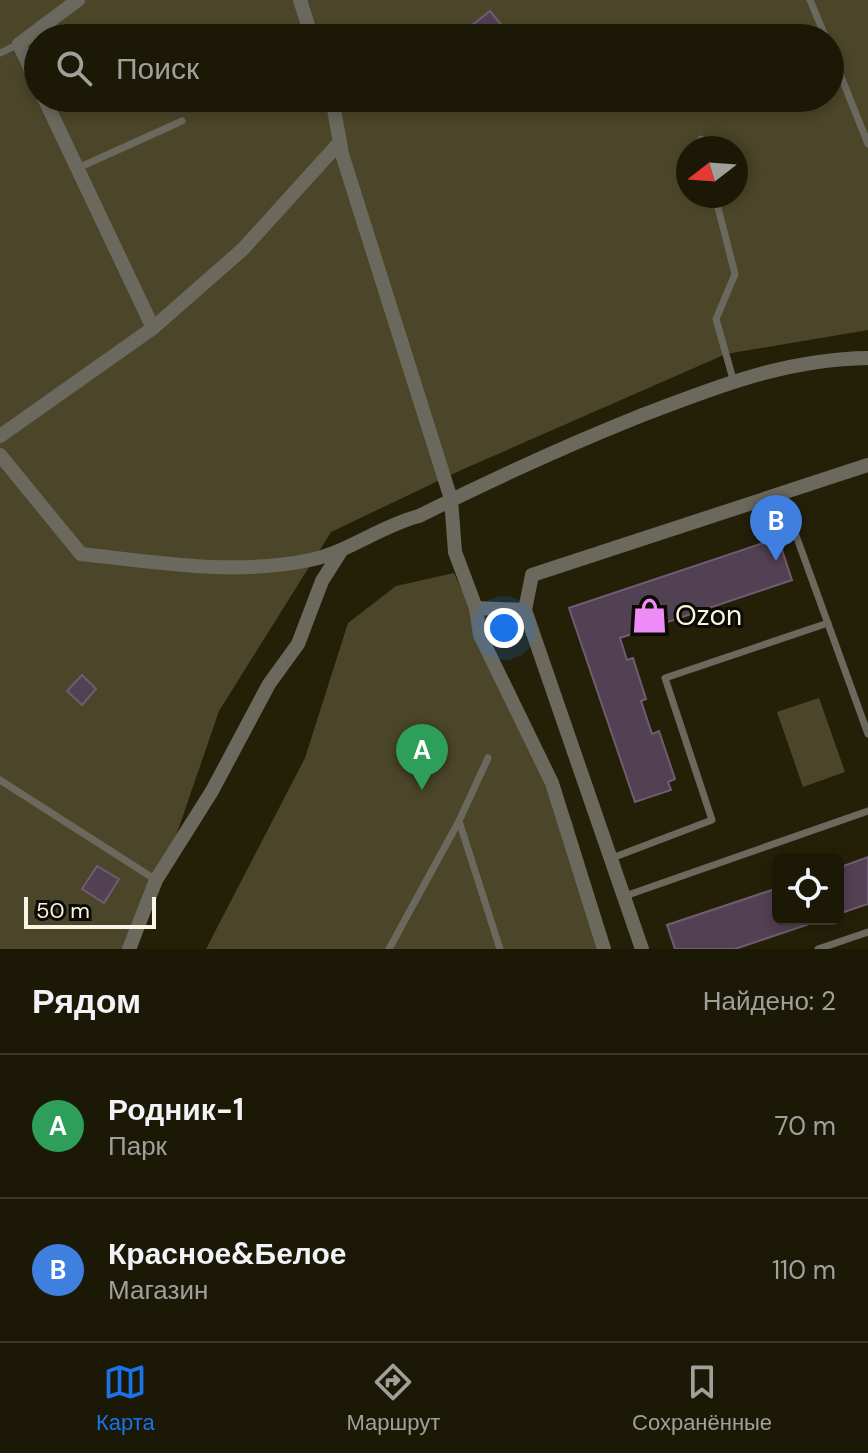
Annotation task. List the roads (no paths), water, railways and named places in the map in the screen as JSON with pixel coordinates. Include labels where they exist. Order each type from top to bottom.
[{"type":"street","points":[[46,24],[78,0]]},
{"type":"street","points":[[300,0],[308,24]]},
{"type":"street","points":[[24,40],[19,44],[24,55]]},
{"type":"street","points":[[51,112],[153,328]]},
{"type":"street","points":[[335,112],[340,142],[451,499],[455,552],[476,608],[480,635],[552,783],[604,949]]},
{"type":"street","points":[[0,436],[153,328],[243,249],[340,142]]},
{"type":"street","points":[[0,455],[81,554],[222,568],[281,564],[341,551],[395,522],[419,516],[591,436],[733,379],[824,359],[868,358]]},
{"type":"street","points":[[642,949],[525,610],[532,575],[868,465]]},
{"type":"street","points":[[129,949],[156,880],[212,791],[269,684],[298,644],[322,581],[341,551]]},
{"type":"street","points":[[476,608],[525,610]]},
{"type":"lane","points":[[810,0],[820,24]]},
{"type":"lane","points":[[0,53],[19,44]]},
{"type":"lane","points":[[844,84],[868,144]]},
{"type":"lane","points":[[77,168],[182,121]]},
{"type":"lane","points":[[718,208],[735,274],[716,319],[733,379]]},
{"type":"lane","points":[[780,492],[868,734]]},
{"type":"lane","points":[[612,858],[712,820],[665,678],[828,623]]},
{"type":"lane","points":[[389,949],[459,821],[488,758]]},
{"type":"lane","points":[[0,780],[156,880]]},
{"type":"lane","points":[[625,896],[868,811]]},
{"type":"lane","points":[[459,821],[500,949]]},
{"type":"lane","points":[[818,949],[868,932]]},
{"type":"place","name":"Красное&Белое","points":[[776,561]]},
{"type":"place","name":"Ozon","points":[[649,615]]},
{"type":"place","name":"Родник-1","points":[[422,790]]}]
